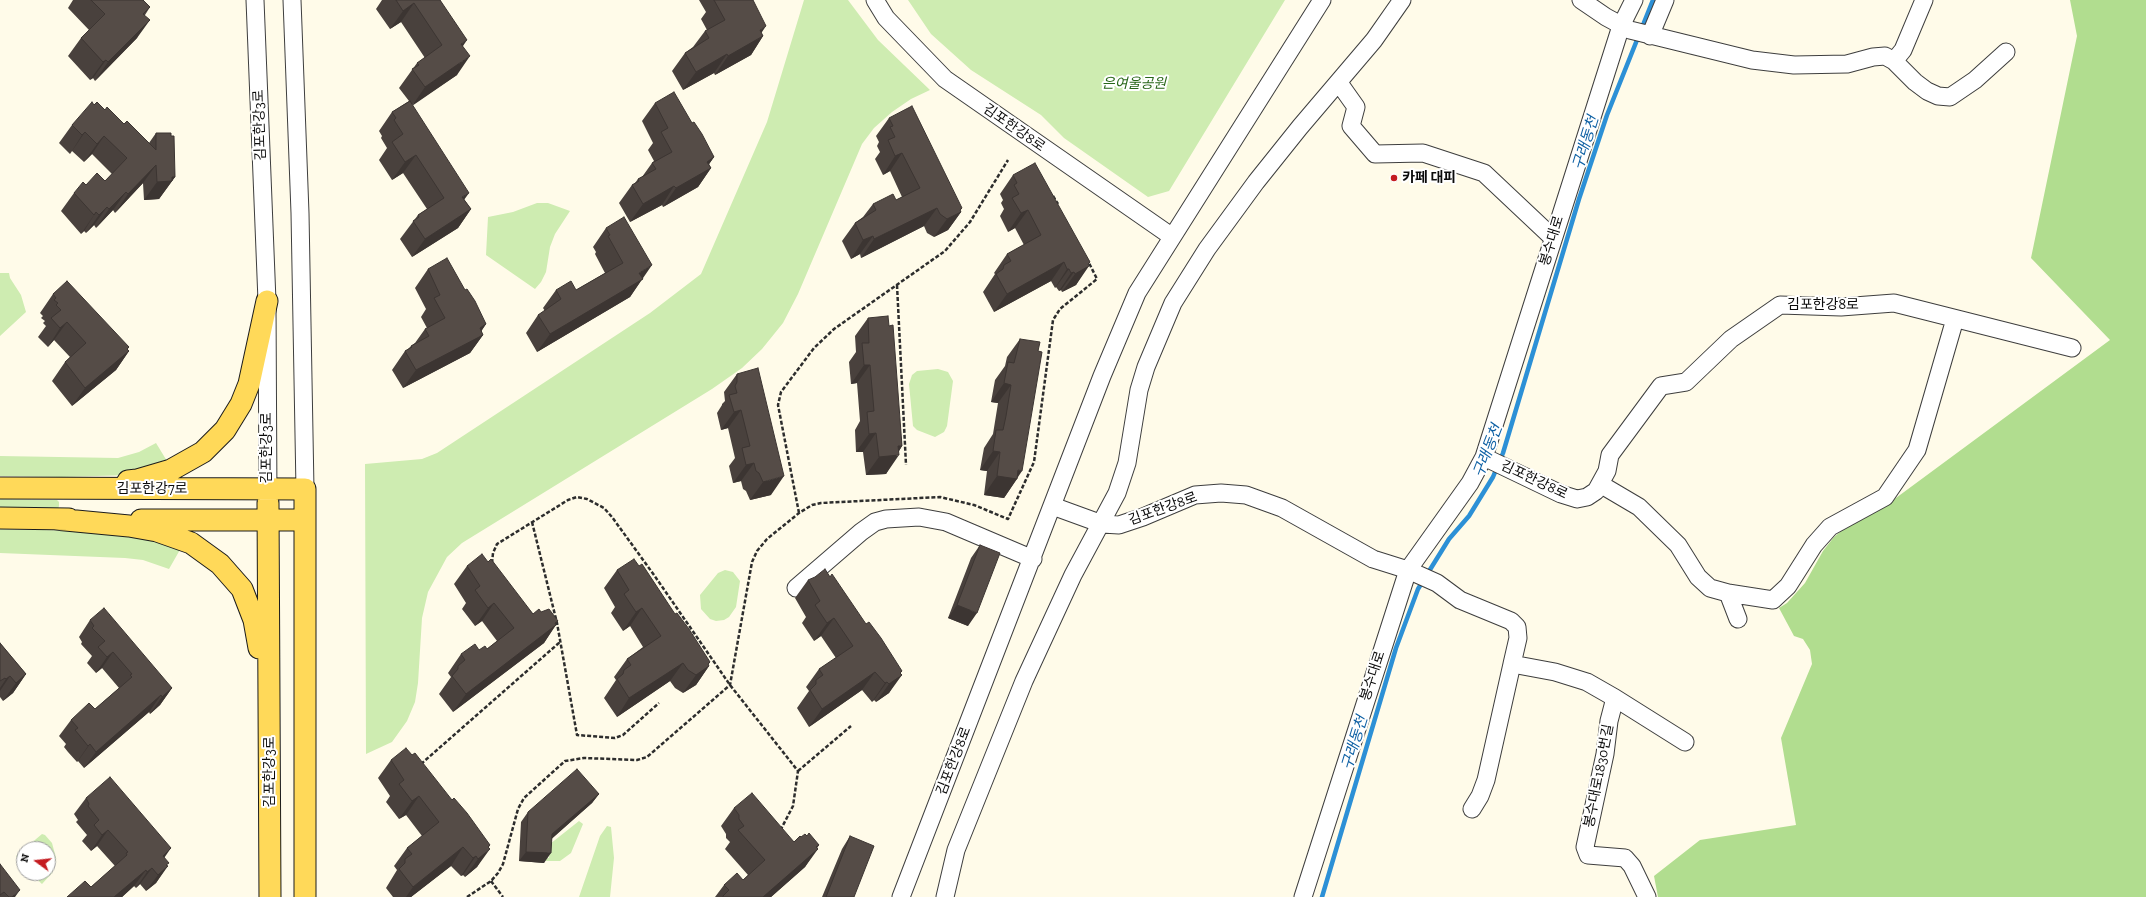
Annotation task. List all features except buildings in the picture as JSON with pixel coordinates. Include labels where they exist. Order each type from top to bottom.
[{"type":"main road","points":[[42,489],[138,480],[170,470],[203,452],[225,430],[241,404],[249,384],[267,300]]},
{"type":"main road","name":"김포한강7로","points":[[0,488],[42,489],[268,504],[304,520]]},
{"type":"main road","points":[[305,489],[305,897]]},
{"type":"main road","name":"김포한강7로","points":[[0,518],[55,519],[268,504],[305,489]]},
{"type":"main road","name":"김포한강3로","points":[[268,504],[270,897]]},
{"type":"main road","points":[[55,519],[129,526],[157,531],[191,543],[220,564],[242,589],[254,620],[270,717]]},
{"type":"street","name":"김포한강3로","points":[[255,0],[267,300],[268,504]]},
{"type":"street","points":[[292,0],[300,213],[305,489]]},
{"type":"street","name":"김포한강8로","points":[[875,0],[886,18],[945,79],[1171,236]]},
{"type":"street","name":"김포한강8로","points":[[901,897],[1100,383],[1137,293],[1171,236],[1322,0]]},
{"type":"street","points":[[945,897],[956,850],[1024,681],[1073,576],[1102,524],[1124,476],[1134,409],[1146,368],[1173,303],[1207,249],[1256,182],[1300,127],[1374,40],[1402,0]]},
{"type":"street","points":[[1581,0],[1625,28],[1650,36],[1752,60],[1794,65],[1847,64],[1873,57],[1885,56],[1894,60],[1915,82],[1927,91],[1938,96],[1950,97],[1975,80],[2006,52]]},
{"type":"street","name":"봉수대로","points":[[1494,462],[1553,238],[1634,0]]},
{"type":"street","points":[[1650,36],[1665,0]]},
{"type":"street","points":[[1894,60],[1903,50],[1924,0]]},
{"type":"street","points":[[1339,83],[1356,107],[1351,126],[1375,154],[1422,153],[1484,173],[1553,238]]},
{"type":"street","name":"김포한강8로","points":[[1033,559],[1058,508],[1144,294],[1171,236]]},
{"type":"street","name":"김포한강8로","points":[[1058,508],[1102,524],[1119,525],[1195,495],[1221,493],[1246,495],[1282,508],[1373,559],[1408,570],[1470,483],[1494,462],[1561,494],[1577,499],[1587,497],[1596,491],[1607,471],[1610,455],[1661,386],[1686,382],[1731,339],[1780,305],[1841,307],[1894,303],[2072,348]]},
{"type":"street","points":[[1600,484],[1639,506],[1678,545],[1698,577],[1710,588],[1728,593],[1773,600],[1788,586],[1814,545],[1830,527],[1885,497],[1917,450],[1955,319]]},
{"type":"street","points":[[796,588],[875,522],[886,519],[920,517],[946,522],[1033,559]]},
{"type":"street","points":[[1408,570],[1437,583],[1460,600],[1511,621],[1517,627],[1518,638],[1486,780],[1480,796],[1472,809]]},
{"type":"street","name":"봉수대로","points":[[1303,897],[1408,570]]},
{"type":"street","points":[[1728,593],[1738,619]]},
{"type":"street","points":[[1512,664],[1555,672],[1587,682],[1685,742]]},
{"type":"street","name":"봉수대로1830번길","points":[[1615,698],[1609,721],[1605,754],[1585,847],[1588,855],[1625,858],[1632,866],[1647,897]]},
{"type":"path","points":[[799,513],[778,406],[781,392],[824,337],[945,251],[959,237],[1008,160]]},
{"type":"path","points":[[1053,196],[1061,210]]},
{"type":"path","points":[[467,897],[492,881],[503,864],[518,809],[524,798],[565,760],[584,758],[637,760],[647,757],[730,685],[752,562],[757,551],[767,539],[799,513],[812,505],[821,503],[940,497],[974,505],[1008,519],[1034,462],[1053,320],[1060,309],[1097,279],[1086,258]]},
{"type":"path","points":[[897,285],[906,465]]},
{"type":"path","points":[[494,568],[492,563],[493,553],[497,544],[568,500],[577,497],[587,499],[604,508],[654,575],[730,685],[798,771],[796,795],[793,806],[779,834]]},
{"type":"path","points":[[532,522],[557,623],[577,735],[604,739],[615,738],[623,734],[659,703]]},
{"type":"path","points":[[550,621],[557,623]]},
{"type":"path","points":[[426,770],[421,764],[560,641]]},
{"type":"path","points":[[798,771],[851,726]]},
{"type":"path","points":[[492,881],[502,897]]},
{"type":"green space","points":[[804,0],[848,0],[878,40],[930,90],[911,99],[892,112],[874,128],[862,144],[798,294],[783,323],[762,349],[742,368],[712,389],[462,543],[447,557],[428,592],[422,618],[418,683],[415,702],[407,721],[392,742],[366,754],[365,464],[422,459],[437,453],[650,313],[701,274],[767,122]]},
{"type":"green space","name":"은여울공원","points":[[908,0],[1285,0],[1169,191],[1148,197],[1064,138],[1041,115],[971,70],[931,34]]},
{"type":"green space","points":[[2070,0],[2146,0],[2146,897],[1658,897],[1654,876],[1700,840],[1796,825],[1781,738],[1812,664],[1810,650],[1803,639],[1794,636],[1779,608],[1787,603],[1805,583],[1823,551],[1834,537],[1851,523],[1881,509],[2110,340],[2031,258],[2077,36]]},
{"type":"green space","points":[[537,203],[548,203],[570,211],[555,234],[550,247],[546,272],[541,282],[535,289],[486,255],[488,217],[513,212]]},
{"type":"green space","points":[[0,273],[9,273],[10,278],[21,295],[26,312],[0,336]]},
{"type":"green space","points":[[938,369],[948,372],[953,381],[947,426],[944,432],[935,437],[917,430],[913,426],[909,384],[912,375],[917,371]]},
{"type":"green space","points":[[156,443],[167,461],[132,475],[61,477],[0,476],[0,456],[118,458],[139,452]]},
{"type":"green space","points":[[0,499],[57,500],[59,502],[59,506],[58,509],[0,508]]},
{"type":"green space","points":[[0,529],[84,531],[139,535],[181,548],[169,569],[143,560],[125,558],[0,553]]},
{"type":"green space","points":[[725,570],[733,572],[740,581],[736,607],[729,617],[724,620],[716,621],[710,619],[701,609],[700,595],[718,573]]},
{"type":"green space","points":[[579,821],[583,824],[571,853],[560,861],[545,861],[546,858],[549,858],[550,844]]},
{"type":"green space","points":[[607,826],[611,827],[614,858],[610,897],[579,897],[600,836]]},
{"type":"green space","points":[[42,834],[50,841],[34,841]]},
{"type":"waterway","name":"구래동천","points":[[1322,897],[1396,648],[1418,589],[1449,539],[1469,516],[1493,477],[1503,453],[1579,199],[1607,115],[1653,0]]},
{"type":"place","name":"카페 대피","points":[[1394,178]]}]
